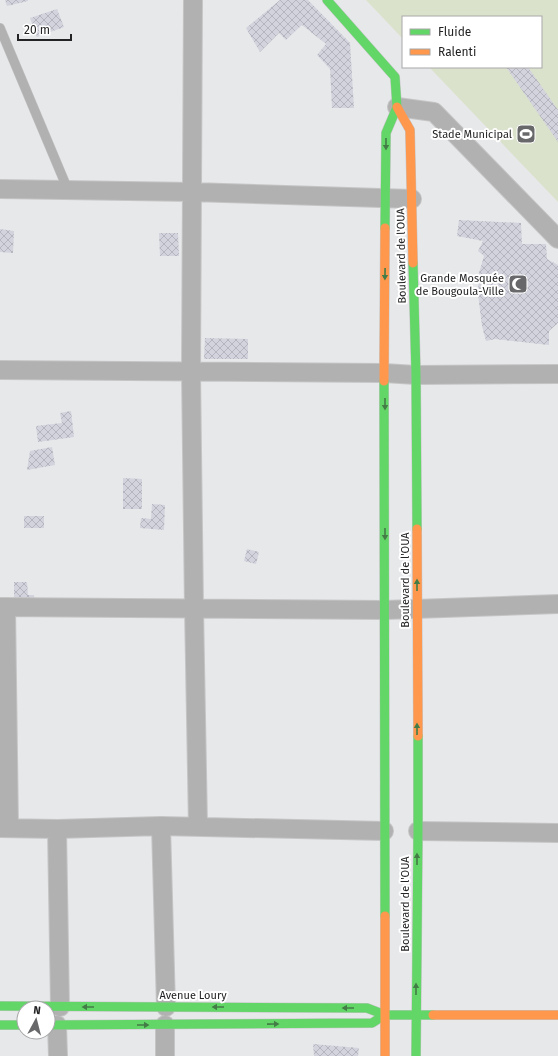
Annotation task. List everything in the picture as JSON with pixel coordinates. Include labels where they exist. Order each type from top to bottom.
[{"type":"main road","points":[[327,0],[395,78],[397,107],[386,133],[384,373],[385,1056]]},
{"type":"main road","name":"Boulevard de l'OUA","points":[[397,107],[410,130],[416,375],[418,831],[416,1056]]},
{"type":"main road","name":"Avenue Loury","points":[[0,1006],[367,1008],[385,1015],[558,1015]]},
{"type":"main road","name":"Avenue Loury","points":[[56,1025],[165,1026],[372,1023],[385,1015]]},
{"type":"main road","points":[[0,1025],[16,1025]]},
{"type":"street","points":[[193,0],[191,372],[198,826]]},
{"type":"street","points":[[397,107],[434,112],[558,240]]},
{"type":"street","points":[[0,188],[412,199]]},
{"type":"street","points":[[0,370],[384,373],[416,375],[558,374]]},
{"type":"street","points":[[384,831],[198,826],[56,829],[5,828],[3,607],[385,610],[558,604]]},
{"type":"street","points":[[161,826],[166,1007]]},
{"type":"street","points":[[56,829],[60,1007]]},
{"type":"street","points":[[418,831],[558,833]]},
{"type":"street","points":[[165,1026],[165,1056]]},
{"type":"street","points":[[55,1040],[58,1056]]},
{"type":"lane","points":[[0,28],[68,190]]},
{"type":"green space","name":"Stade Municipal","points":[[366,0],[558,0],[558,202],[430,68],[542,68],[542,16],[402,16],[402,38]]},
{"type":"building","points":[[5,0],[28,0],[28,1],[7,6]]},
{"type":"building","points":[[280,0],[308,0],[350,43],[354,108],[332,108],[330,69],[317,55],[326,44],[302,25],[286,40],[279,33],[260,52],[246,28]]},
{"type":"building","points":[[57,9],[64,27],[37,37],[30,18]]},
{"type":"building","points":[[507,68],[529,68],[558,110],[558,142]]},
{"type":"building","name":"Grande Mosquée de Bougoula-Ville","points":[[459,220],[521,223],[522,244],[546,244],[547,259],[558,265],[558,323],[549,331],[549,345],[495,339],[486,341],[482,326],[478,294],[479,273],[484,256],[478,251],[483,241],[457,236]]},
{"type":"building","points":[[0,229],[14,231],[13,253],[0,252]]},
{"type":"building","points":[[159,233],[178,233],[179,256],[160,256]]},
{"type":"building","points":[[205,338],[248,339],[248,359],[204,359]]},
{"type":"building","points":[[71,411],[74,437],[38,442],[36,426],[62,423],[60,413]]},
{"type":"building","points":[[52,447],[55,465],[27,470],[30,451]]},
{"type":"building","points":[[123,478],[142,479],[142,509],[123,509]]},
{"type":"building","points":[[152,504],[165,505],[164,530],[140,528],[141,518],[151,519]]},
{"type":"building","points":[[24,516],[44,516],[44,528],[24,528]]},
{"type":"building","points":[[247,549],[259,552],[256,564],[244,561]]},
{"type":"building","points":[[14,582],[27,582],[28,595],[34,595],[35,603],[14,603]]},
{"type":"building","points":[[313,1044],[359,1048],[358,1056],[314,1056]]},
{"type":"traffic: fast","points":[[327,0],[395,77],[397,107],[386,133],[385,228]]},
{"type":"traffic: fast","points":[[413,263],[416,375],[417,529]]},
{"type":"traffic: fast","points":[[384,381],[385,916]]},
{"type":"traffic: fast","points":[[416,1056],[418,736]]},
{"type":"traffic: fast","points":[[0,1006],[367,1008],[385,1015],[433,1015]]},
{"type":"traffic: fast","points":[[56,1025],[372,1023],[383,1016]]},
{"type":"traffic: fast","points":[[0,1025],[16,1025]]},
{"type":"traffic: slow","points":[[397,107],[410,130],[413,263]]},
{"type":"traffic: slow","points":[[384,381],[385,228]]},
{"type":"traffic: slow","points":[[417,529],[418,736]]},
{"type":"traffic: slow","points":[[385,916],[385,1056]]},
{"type":"traffic: slow","points":[[433,1015],[558,1015]]},
{"type":"place","name":"Stade Municipal","points":[[526,134]]},
{"type":"place","name":"Grande Mosquée de Bougoula-Ville","points":[[518,284]]}]
